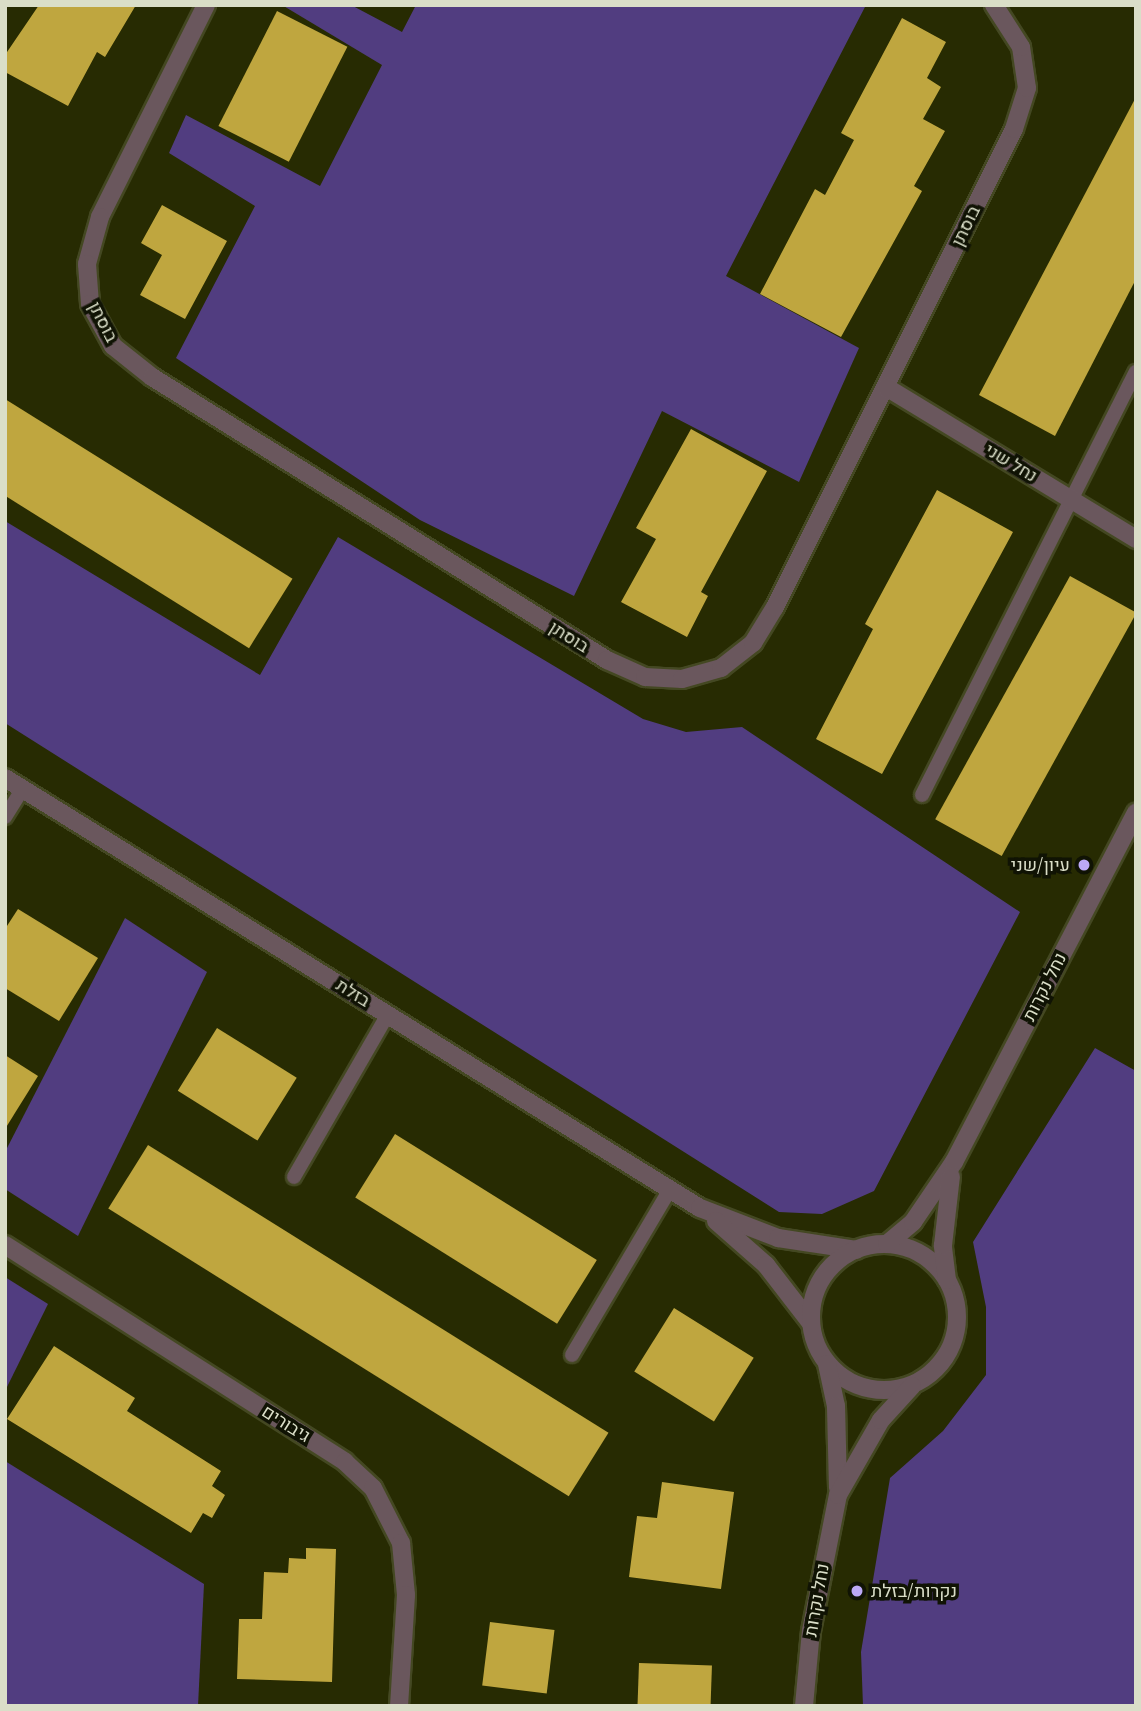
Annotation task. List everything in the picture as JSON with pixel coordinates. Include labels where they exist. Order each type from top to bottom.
[{"type":"street","name":"בוסתן","points":[[206,5],[100,217],[87,264],[90,304],[113,345],[152,377],[607,660],[645,677],[682,679],[721,668],[753,643],[886,387],[1014,129],[1027,88],[1021,47],[994,5]]},
{"type":"street","name":"נחל שני","points":[[886,387],[1136,539]]},
{"type":"street","name":"בזלת","points":[[5,778],[700,1208],[766,1265],[810,1322]]},
{"type":"street","name":"נחל נקרות","points":[[887,1244],[913,1222],[954,1162],[1136,812]]},
{"type":"street","name":"נחל נקרות","points":[[947,1280],[943,1245],[954,1162]]},
{"type":"street","name":"בזלת","points":[[700,1208],[778,1238],[856,1250]]},
{"type":"street","points":[[887,1244],[909,1249],[931,1261],[947,1280],[956,1303],[957,1328],[949,1352],[934,1371],[914,1385],[889,1391],[864,1388],[844,1379],[827,1364],[815,1344],[810,1322],[818,1283],[827,1270],[856,1250],[887,1244]]},
{"type":"street","name":"גיבורים","points":[[5,1245],[345,1462],[373,1488],[401,1543],[406,1595],[399,1706]]},
{"type":"street","name":"נחל נקרות","points":[[804,1706],[811,1631],[838,1494],[836,1406],[827,1364]]},
{"type":"street","name":"נחל נקרות","points":[[838,1494],[881,1420],[914,1385]]},
{"type":"lane","points":[[922,795],[1136,372]]},
{"type":"lane","points":[[5,817],[23,789]]},
{"type":"lane","points":[[294,1177],[388,1014]]},
{"type":"lane","points":[[572,1355],[670,1189]]},
{"type":"shaded area","points":[[282,5],[351,5],[402,32],[416,5],[866,5],[726,276],[859,348],[799,482],[662,411],[574,596],[420,520],[176,358],[255,206],[169,153],[186,115],[320,186],[382,65]]},
{"type":"shaded area","points":[[5,521],[260,675],[338,537],[643,719],[686,732],[742,727],[1020,912],[874,1191],[822,1214],[779,1212],[5,723]]},
{"type":"shaded area","points":[[125,918],[207,972],[78,1236],[5,1189],[5,1152]]},
{"type":"shaded area","points":[[1095,1048],[1136,1071],[1136,1706],[863,1706],[861,1652],[890,1478],[943,1431],[986,1375],[986,1307],[973,1242]]},
{"type":"shaded area","points":[[5,1277],[48,1304],[5,1391]]},
{"type":"shaded area","points":[[5,1461],[204,1584],[198,1706],[5,1706]]},
{"type":"building","points":[[39,5],[136,5],[105,57],[97,52],[68,106],[5,72],[5,55]]},
{"type":"building","points":[[277,11],[347,47],[289,162],[218,126]]},
{"type":"building","points":[[902,18],[946,42],[927,78],[941,87],[923,119],[945,131],[914,186],[922,191],[841,337],[760,294],[815,189],[825,195],[854,140],[841,133]]},
{"type":"building","points":[[1136,97],[1136,279],[1055,436],[979,395]]},
{"type":"building","points":[[162,205],[227,241],[185,319],[140,295],[162,255],[141,243]]},
{"type":"building","points":[[5,399],[292,579],[249,648],[5,496]]},
{"type":"building","points":[[691,429],[767,471],[701,592],[708,596],[687,637],[621,602],[656,539],[636,528]]},
{"type":"building","points":[[937,490],[1013,532],[882,774],[816,739],[873,629],[865,624]]},
{"type":"building","points":[[1070,576],[1136,614],[1002,856],[935,819]]},
{"type":"building","points":[[18,909],[98,958],[59,1021],[5,988],[5,929]]},
{"type":"building","points":[[217,1028],[297,1078],[258,1141],[178,1091]]},
{"type":"building","points":[[5,1055],[38,1076],[5,1129]]},
{"type":"building","points":[[395,1134],[597,1260],[557,1324],[355,1198]]},
{"type":"building","points":[[148,1145],[608,1433],[569,1496],[108,1209]]},
{"type":"building","points":[[674,1308],[754,1358],[714,1421],[634,1372]]},
{"type":"building","points":[[54,1346],[135,1398],[127,1411],[221,1471],[212,1486],[225,1495],[212,1518],[203,1513],[191,1533],[7,1419]]},
{"type":"building","points":[[662,1482],[734,1492],[721,1589],[629,1577],[637,1516],[657,1518]]},
{"type":"building","points":[[306,1548],[336,1549],[332,1682],[237,1679],[239,1619],[262,1619],[264,1572],[288,1573],[289,1558],[306,1559]]},
{"type":"building","points":[[490,1622],[555,1630],[547,1693],[482,1686]]},
{"type":"building","points":[[639,1663],[712,1666],[711,1706],[637,1706]]},
{"type":"place","name":"עיון/שני","points":[[1084,865]]},
{"type":"place","name":"נקרות/בזלת","points":[[857,1591]]}]
